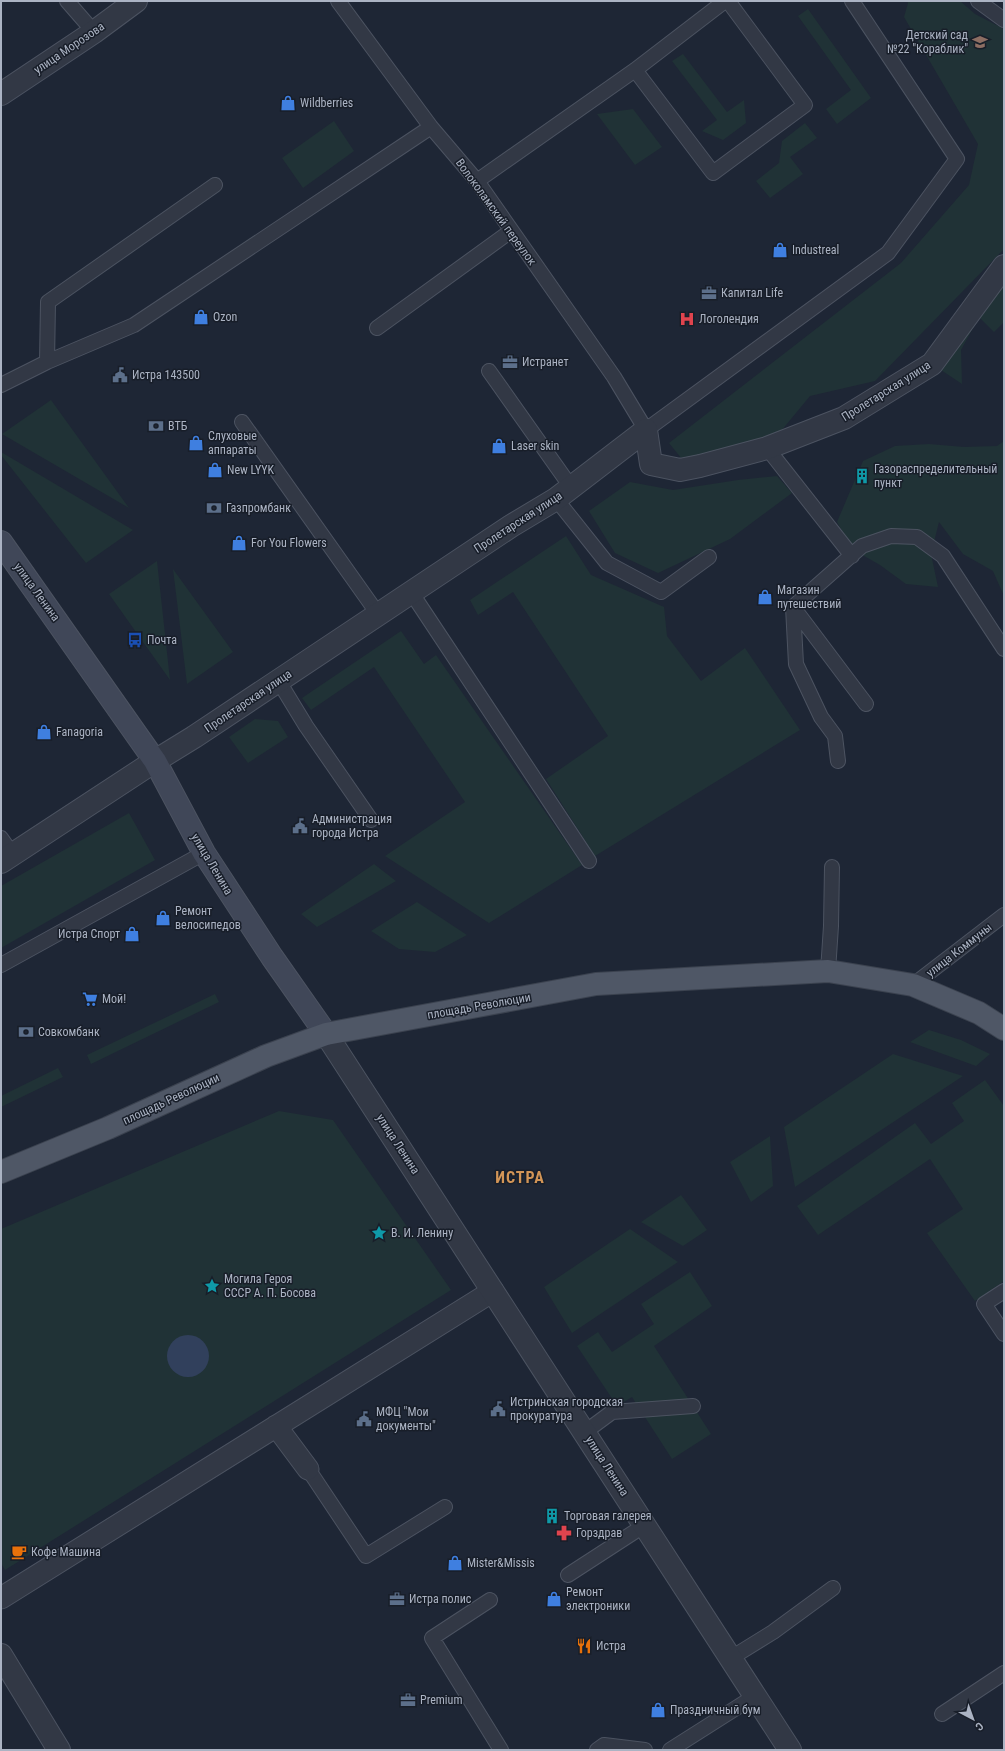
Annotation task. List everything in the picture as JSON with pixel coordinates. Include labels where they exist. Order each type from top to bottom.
[{"type":"main road","name":"улица Ленина","points":[[1,542],[155,761],[204,853],[272,957],[326,1034]]},
{"type":"main road","name":"площадь Революции","points":[[1,1172],[108,1128],[266,1056],[326,1034],[596,984],[828,971],[914,985],[979,1013],[1004,1029]]},
{"type":"street","name":"улица Морозова","points":[[1,94],[94,32],[136,1]]},
{"type":"street","name":"Пролетарская улица","points":[[5,852],[194,737],[411,592],[564,493],[646,430],[651,464],[680,470],[767,448],[844,418],[932,364],[1004,266]]},
{"type":"street","name":"улица Ленина","points":[[326,1034],[790,1750]]},
{"type":"street","points":[[1,1598],[493,1291]]},
{"type":"street","points":[[276,1426],[308,1469]]},
{"type":"street","points":[[1,1655],[59,1750]]},
{"type":"lane","points":[[67,1],[94,32]]},
{"type":"lane","name":"Волоколамский переулок","points":[[338,1],[431,127],[477,181],[614,377],[646,430]]},
{"type":"lane","points":[[477,181],[635,70],[725,1]]},
{"type":"lane","points":[[635,70],[713,173],[805,105],[728,1]]},
{"type":"lane","points":[[646,430],[888,253],[957,160],[852,1]]},
{"type":"lane","points":[[978,1],[1004,20]]},
{"type":"lane","points":[[1,385],[47,362],[134,325],[431,127]]},
{"type":"lane","points":[[47,362],[48,302],[215,185]]},
{"type":"lane","points":[[377,328],[511,231]]},
{"type":"lane","points":[[488,371],[606,563],[661,592],[708,557]]},
{"type":"lane","points":[[242,422],[378,614]]},
{"type":"lane","points":[[767,448],[852,556]]},
{"type":"lane","points":[[793,607],[862,546],[891,536],[917,537],[943,556],[1004,649]]},
{"type":"lane","points":[[411,592],[590,861]]},
{"type":"lane","points":[[793,607],[866,704]]},
{"type":"lane","points":[[793,607],[796,664],[821,717],[835,736],[838,761]]},
{"type":"lane","points":[[278,680],[306,726],[371,820]]},
{"type":"lane","points":[[1,965],[204,853]]},
{"type":"lane","points":[[828,971],[831,926],[832,867]]},
{"type":"lane","name":"улица Коммуны","points":[[914,985],[1004,915]]},
{"type":"lane","points":[[1004,1291],[984,1304],[1004,1334]]},
{"type":"lane","points":[[585,1432],[612,1412],[693,1406]]},
{"type":"lane","points":[[308,1469],[366,1556],[445,1507]]},
{"type":"lane","points":[[568,1574],[645,1525]]},
{"type":"lane","points":[[731,1658],[773,1632],[833,1588]]},
{"type":"lane","points":[[490,1600],[432,1638],[501,1750]]},
{"type":"lane","points":[[942,1714],[1004,1674]]},
{"type":"lane","points":[[670,1750],[755,1696]]},
{"type":"lane","points":[[597,1750],[604,1746],[645,1750]]},
{"type":"shaded area","points":[[907,1],[960,1],[975,14],[1004,29],[1004,249],[875,381],[810,396],[767,448],[686,464],[669,443],[901,263],[969,185],[978,144],[904,17],[908,3]]},
{"type":"shaded area","points":[[808,9],[871,98],[837,124],[826,109],[851,90],[798,16]]},
{"type":"shaded area","points":[[683,54],[727,112],[744,100],[746,123],[723,140],[702,131],[717,120],[672,61]]},
{"type":"shaded area","points":[[633,109],[662,147],[635,165],[597,114]]},
{"type":"shaded area","points":[[334,121],[354,151],[303,188],[282,158]]},
{"type":"shaded area","points":[[805,123],[817,138],[790,157],[803,174],[770,198],[756,181],[779,163],[782,141]]},
{"type":"shaded area","points":[[1004,266],[1004,322],[994,332],[979,317],[961,350],[962,384],[932,364]]},
{"type":"shaded area","points":[[51,400],[129,508],[2,434]]},
{"type":"shaded area","points":[[1004,441],[1004,596],[993,571],[963,554],[939,522],[931,554],[938,587],[906,584],[880,565],[852,549],[837,522],[863,461],[895,446],[929,444],[964,447],[997,446]]},
{"type":"shaded area","points":[[1,452],[133,530],[86,563],[1,455]]},
{"type":"shaded area","points":[[777,476],[792,493],[730,539],[658,573],[615,553],[589,511],[630,482],[673,490],[738,480]]},
{"type":"shaded area","points":[[566,536],[591,575],[664,607],[667,636],[701,681],[745,648],[800,730],[595,856],[546,779],[608,736],[513,592],[478,615],[470,600]]},
{"type":"shaded area","points":[[157,561],[170,680],[109,594]]},
{"type":"shaded area","points":[[173,569],[233,652],[187,684]]},
{"type":"shaded area","points":[[401,631],[424,664],[436,655],[582,865],[489,923],[385,856],[465,802],[374,667],[311,710],[302,698]]},
{"type":"shaded area","points":[[255,719],[278,721],[288,737],[248,763],[229,737]]},
{"type":"shaded area","points":[[129,813],[155,860],[1,948],[1,886]]},
{"type":"shaded area","points":[[374,864],[396,881],[317,927],[301,914]]},
{"type":"shaded area","points":[[417,902],[467,935],[435,952],[399,949],[371,931]]},
{"type":"shaded area","points":[[215,994],[219,1002],[91,1064],[87,1055]]},
{"type":"shaded area","points":[[929,1030],[961,1040],[990,1054],[976,1066],[910,1042]]},
{"type":"shaded area","points":[[893,1054],[963,1076],[795,1187],[784,1127]]},
{"type":"shaded area","points":[[58,1068],[63,1077],[1,1107],[1,1096]]},
{"type":"shaded area","points":[[985,1080],[1004,1106],[1004,1281],[975,1301],[927,1233],[963,1209],[930,1159],[818,1235],[797,1206],[915,1123],[931,1144],[964,1121],[952,1103]]},
{"type":"shaded area","points":[[279,1111],[333,1120],[451,1290],[5,1570],[1,1563],[1,1229]]},
{"type":"shaded area","points":[[770,1136],[773,1186],[751,1202],[730,1162]]},
{"type":"shaded area","points":[[681,1195],[707,1230],[683,1246],[641,1222]]},
{"type":"shaded area","points":[[630,1229],[678,1262],[572,1333],[544,1287]]},
{"type":"shaded area","points":[[690,1272],[712,1306],[654,1346],[711,1434],[672,1459],[632,1397],[617,1406],[577,1346],[598,1332],[612,1352],[654,1324],[641,1304]]},
{"type":"water","points":[[188,1335],[203,1341],[209,1356],[203,1371],[188,1377],[173,1371],[167,1356],[173,1341]]},
{"type":"place","name":"Детский сад №22 \"Кораблик\"","points":[[980,42]]},
{"type":"place","name":"Wildberries","points":[[288,103]]},
{"type":"place","name":"Industreal","points":[[780,250]]},
{"type":"place","name":"Капитал Life","points":[[709,293]]},
{"type":"place","name":"Ozon","points":[[201,317]]},
{"type":"place","name":"Логолендия","points":[[687,319]]},
{"type":"place","name":"Истранет","points":[[510,362]]},
{"type":"place","name":"Истра 143500","points":[[120,375]]},
{"type":"place","name":"ВТБ","points":[[156,426]]},
{"type":"place","name":"Слуховые аппараты","points":[[196,443]]},
{"type":"place","name":"Laser skin","points":[[499,446]]},
{"type":"place","name":"New LYYK","points":[[215,470]]},
{"type":"place","name":"Газораспределительный пункт","points":[[862,476]]},
{"type":"place","name":"Газпромбанк","points":[[214,508]]},
{"type":"place","name":"For You Flowers","points":[[239,543]]},
{"type":"place","name":"Магазин путешествий","points":[[765,597]]},
{"type":"place","name":"Почта","points":[[135,640]]},
{"type":"place","name":"Fanagoria","points":[[44,732]]},
{"type":"place","name":"Администрация города Истра","points":[[300,826]]},
{"type":"place","name":"Ремонт велосипедов","points":[[163,918]]},
{"type":"place","name":"Истра Спорт","points":[[132,934]]},
{"type":"place","name":"Мой!","points":[[90,999]]},
{"type":"place","name":"Совкомбанк","points":[[26,1032]]},
{"type":"place","name":"В. И. Ленину","points":[[379,1233]]},
{"type":"place","name":"Могила Героя СССР А. П. Босова","points":[[212,1286]]},
{"type":"place","name":"Истринская городская прокуратура","points":[[498,1409]]},
{"type":"place","name":"МФЦ \"Мои документы\"","points":[[364,1419]]},
{"type":"place","name":"Торговая галерея","points":[[552,1516]]},
{"type":"place","name":"Горздрав","points":[[564,1533]]},
{"type":"place","name":"Кофе Машина","points":[[19,1552]]},
{"type":"place","name":"Mister&Missis","points":[[455,1563]]},
{"type":"place","name":"Истра полис","points":[[397,1599]]},
{"type":"place","name":"Ремонт электроники","points":[[554,1599]]},
{"type":"place","name":"Истра","points":[[584,1646]]},
{"type":"place","name":"Premium","points":[[408,1700]]},
{"type":"place","name":"Праздничный бум","points":[[658,1710]]},
{"type":"district","name":"ИСТРА","points":[[520,1177]]}]
